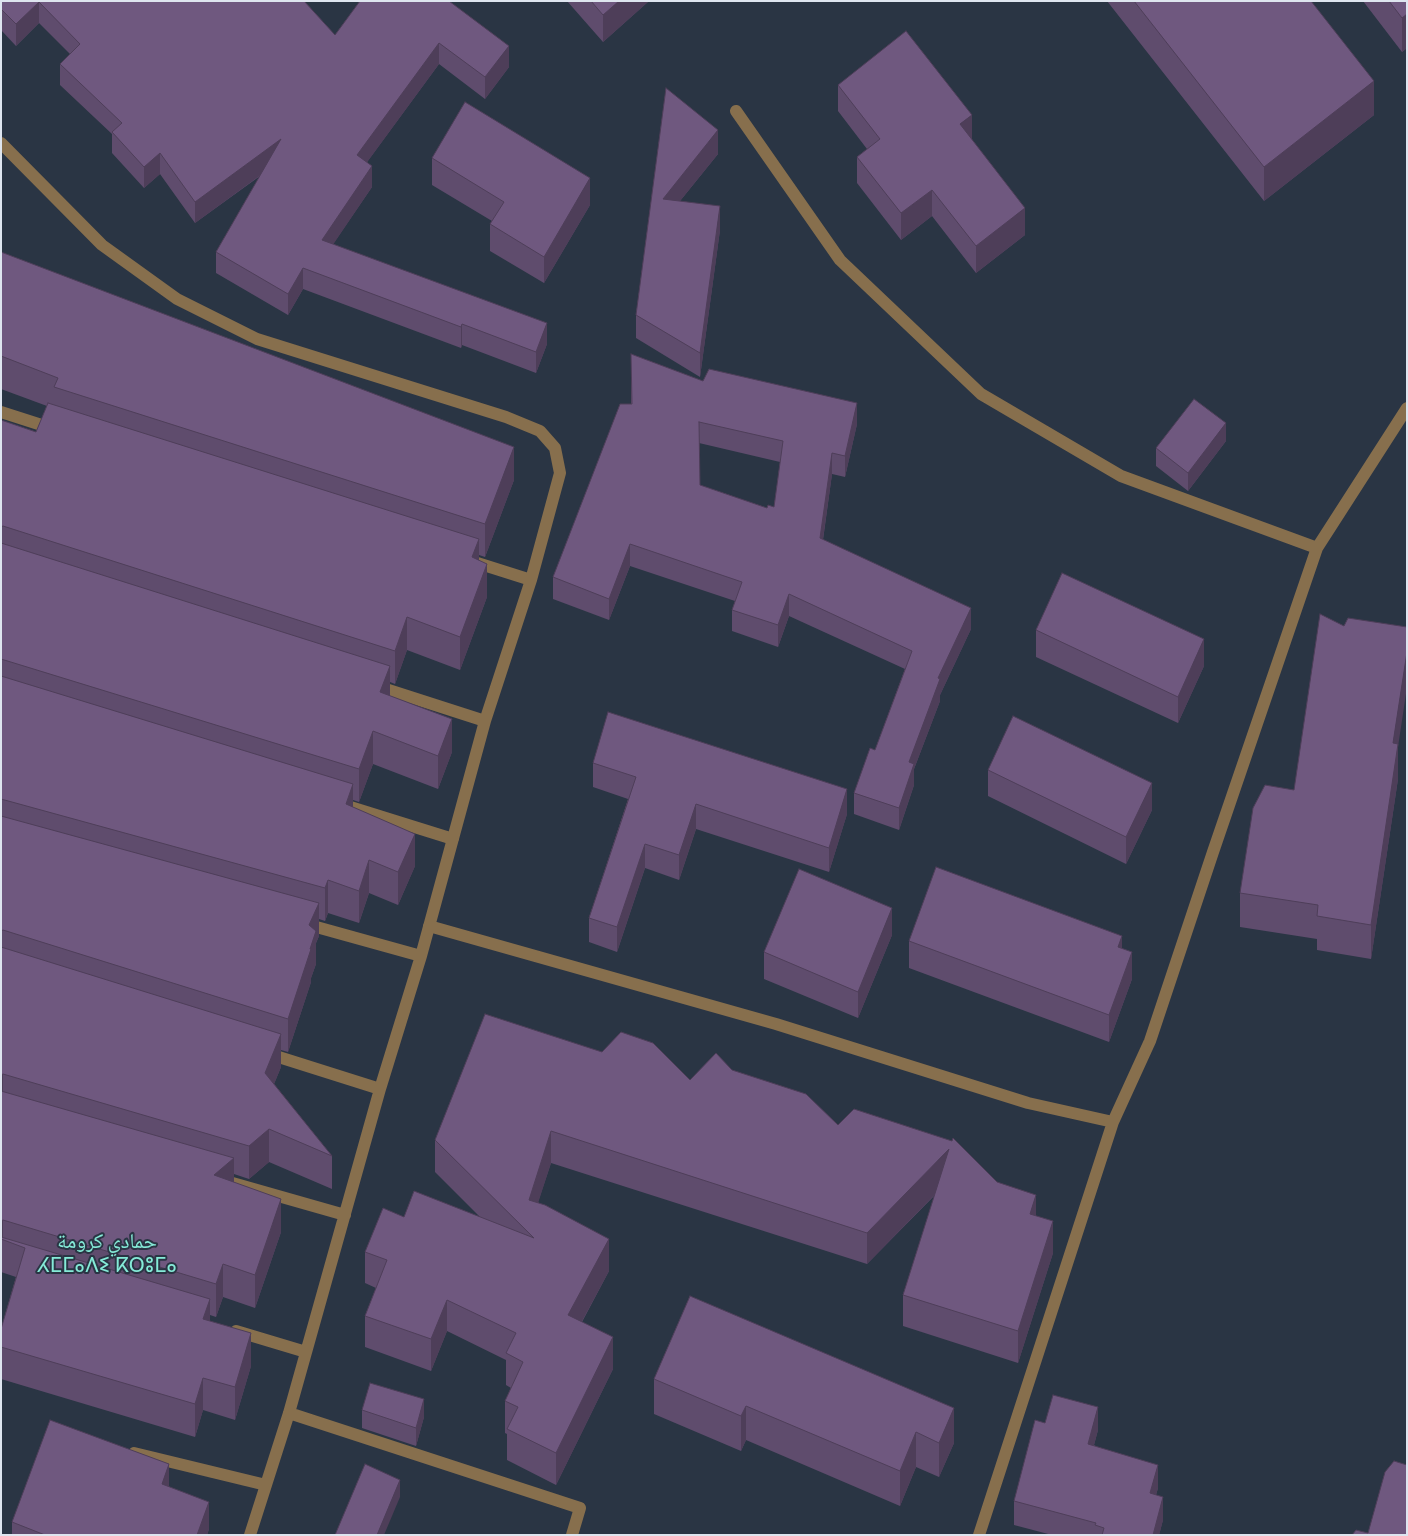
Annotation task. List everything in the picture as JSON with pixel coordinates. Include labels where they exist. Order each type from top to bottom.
[{"type":"street","points":[[736,111],[840,260],[981,394],[1121,476],[1317,548]]},
{"type":"street","points":[[2,146],[102,245],[177,299],[258,339],[506,417],[540,431],[555,448],[560,473],[530,580],[485,721],[421,956],[380,1089],[289,1413],[250,1535]]},
{"type":"street","points":[[979,1535],[1113,1122],[1150,1041],[1209,861],[1317,548],[1407,408]]},
{"type":"street","points":[[1,412],[67,433]]},
{"type":"street","points":[[455,556],[530,580]]},
{"type":"street","points":[[362,682],[485,721]]},
{"type":"street","points":[[331,801],[454,839]]},
{"type":"street","points":[[288,919],[421,956]]},
{"type":"street","points":[[429,926],[776,1024],[1028,1103],[1113,1122]]},
{"type":"street","points":[[257,1050],[380,1089]]},
{"type":"street","points":[[221,1179],[345,1215]]},
{"type":"street","points":[[220,1327],[306,1352]]},
{"type":"street","points":[[289,1413],[580,1508],[572,1535]]},
{"type":"street","points":[[121,1450],[266,1485]]},
{"type":"building","points":[[1,1],[304,1],[335,35],[360,1],[449,1],[509,46],[485,77],[439,43],[357,155],[372,166],[322,240],[547,323],[536,352],[462,324],[461,327],[303,268],[288,294],[216,252],[281,139],[195,202],[160,153],[144,167],[112,132],[122,123],[60,64],[80,44],[39,2],[16,24],[1,9]]},
{"type":"building","points":[[591,1],[619,1],[603,15]]},
{"type":"building","points":[[1134,1],[1311,1],[1374,81],[1264,167]]},
{"type":"building","points":[[1389,1],[1407,1],[1407,14],[1402,18]]},
{"type":"building","points":[[906,31],[972,115],[960,124],[1025,208],[976,246],[932,190],[901,213],[857,157],[880,139],[838,85]]},
{"type":"building","points":[[666,88],[718,130],[663,199],[720,206],[700,353],[636,315]]},
{"type":"building","points":[[465,102],[590,178],[544,257],[490,224],[504,202],[432,158]]},
{"type":"building","points":[[1,252],[514,447],[485,524],[54,387],[58,378],[1,356]]},
{"type":"building","points":[[631,354],[703,381],[709,369],[857,403],[845,456],[832,453],[820,538],[971,608],[938,678],[940,679],[909,762],[914,764],[899,808],[854,793],[870,748],[875,750],[912,651],[789,594],[778,625],[732,610],[742,582],[630,544],[609,599],[553,577],[620,404],[632,404]],"holes":[[[699,422],[783,441],[774,507],[768,505],[767,508],[700,485]]]},
{"type":"building","points":[[1194,399],[1226,423],[1188,473],[1156,448]]},
{"type":"building","points":[[48,403],[479,539],[472,557],[487,564],[460,637],[407,617],[395,651],[3,526],[1,527],[1,420],[36,432]]},
{"type":"building","points":[[1,543],[390,666],[380,692],[452,719],[438,756],[373,731],[359,769],[1,659]]},
{"type":"building","points":[[1062,573],[1204,639],[1178,697],[1036,630]]},
{"type":"building","points":[[1320,614],[1344,626],[1348,618],[1407,627],[1407,652],[1393,743],[1398,744],[1371,925],[1317,916],[1318,905],[1240,893],[1253,808],[1265,785],[1294,790]]},
{"type":"building","points":[[1,676],[353,784],[346,804],[415,834],[398,872],[369,860],[359,891],[328,880],[325,888],[1,799]]},
{"type":"building","points":[[608,712],[847,789],[829,848],[696,804],[679,855],[645,844],[617,927],[589,918],[636,777],[593,763]]},
{"type":"building","points":[[1013,716],[1152,783],[1126,837],[988,770]]},
{"type":"building","points":[[1,816],[319,903],[309,925],[316,931],[288,1019],[3,930],[1,931]]},
{"type":"building","points":[[936,867],[1122,936],[1118,947],[1132,952],[1109,1015],[909,941]]},
{"type":"building","points":[[799,869],[892,908],[858,992],[764,952]]},
{"type":"building","points":[[1,947],[281,1034],[265,1073],[332,1156],[269,1129],[249,1146],[3,1074],[1,1075]]},
{"type":"building","points":[[485,1014],[602,1052],[621,1032],[653,1043],[690,1080],[716,1053],[732,1070],[806,1094],[838,1125],[854,1109],[952,1141],[953,1138],[997,1182],[1036,1195],[1030,1214],[1053,1221],[1018,1331],[903,1295],[949,1149],[867,1233],[551,1131],[529,1200],[545,1205],[609,1239],[568,1315],[613,1337],[556,1453],[507,1429],[518,1407],[505,1401],[523,1362],[506,1353],[516,1333],[447,1300],[431,1339],[365,1316],[387,1260],[365,1252],[383,1208],[404,1217],[414,1191],[534,1238],[435,1140]]},
{"type":"building","points":[[1,1091],[234,1158],[214,1175],[281,1199],[255,1275],[223,1264],[216,1284],[3,1220],[1,1221]]},
{"type":"building","points":[[1,1237],[210,1299],[203,1319],[251,1333],[235,1387],[203,1378],[195,1404],[1,1347],[1,1329],[25,1248],[1,1239]]},
{"type":"building","points":[[690,1296],[954,1408],[939,1443],[916,1432],[900,1471],[746,1406],[741,1416],[654,1379]]},
{"type":"building","points":[[370,1383],[424,1399],[416,1428],[362,1410]]},
{"type":"building","points":[[1053,1395],[1098,1407],[1088,1444],[1158,1465],[1150,1493],[1163,1497],[1153,1535],[1102,1535],[1104,1528],[1095,1525],[1096,1523],[1014,1501],[1035,1420],[1045,1423]]},
{"type":"building","points":[[50,1420],[169,1464],[162,1484],[209,1502],[197,1535],[45,1535],[12,1522]]},
{"type":"building","points":[[1394,1461],[1407,1465],[1407,1535],[1352,1535],[1356,1530],[1368,1533],[1385,1472]]},
{"type":"building","points":[[365,1464],[400,1480],[377,1535],[335,1535]]},
{"type":"district","name":"حمادي كرومة ⵃⵎⵎⴰⴷⵉ ⴽⵔⵓⵎⴰ","points":[[107,1255]]}]
